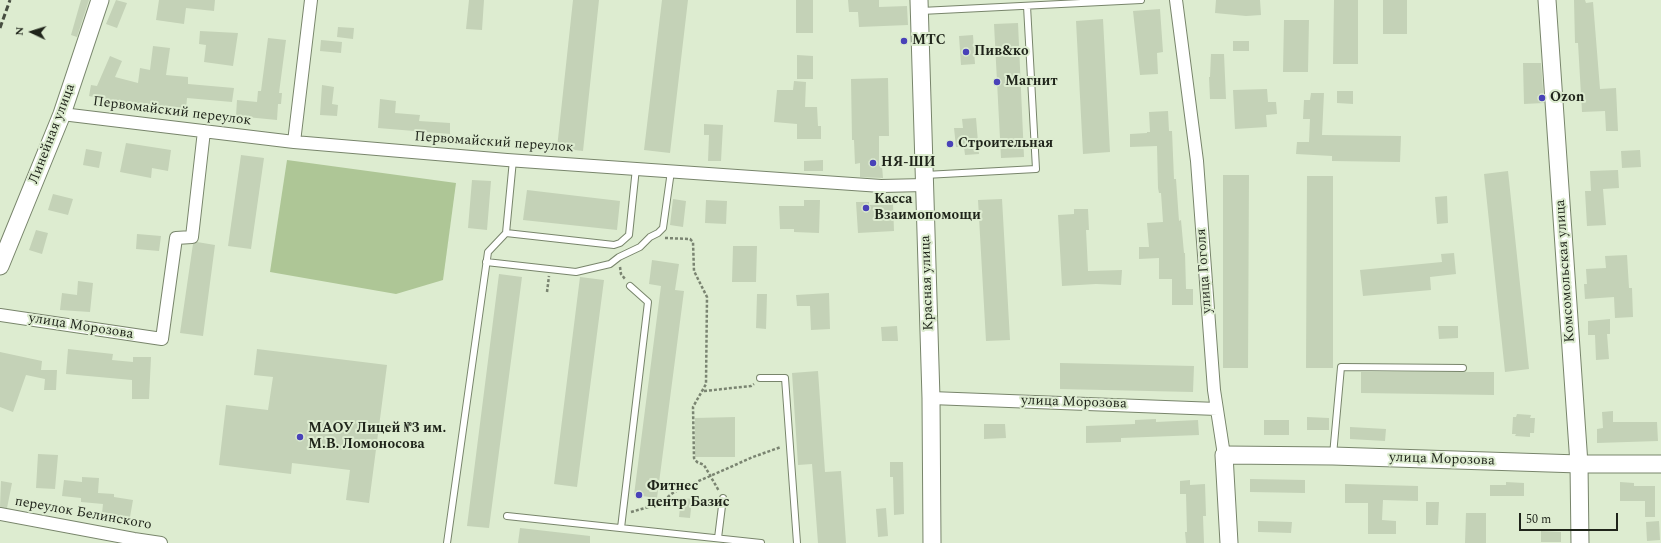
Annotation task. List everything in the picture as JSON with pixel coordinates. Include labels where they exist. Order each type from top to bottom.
[{"type":"street","name":"Линейная улица","points":[[0,266],[62,114],[100,0]]},
{"type":"street","points":[[294,142],[311,0]]},
{"type":"street","name":"улица Гоголя","points":[[1176,0],[1197,161],[1214,390],[1224,455],[1229,543]]},
{"type":"street","name":"Комсомольская улица","points":[[1547,0],[1579,464],[1580,543]]},
{"type":"street","name":"Красная улица","points":[[919,5],[932,398],[932,543]]},
{"type":"street","name":"Первомайский переулок","points":[[62,114],[294,142],[513,160],[881,186],[925,180]]},
{"type":"street","name":"улица Морозова","points":[[0,315],[162,339],[176,238],[192,237],[204,131]]},
{"type":"street","name":"улица Морозова","points":[[932,398],[1217,408]]},
{"type":"street","name":"улица Морозова","points":[[1224,455],[1333,456],[1579,464],[1661,464]]},
{"type":"street","name":"переулок Белинского","points":[[0,514],[162,543]]},
{"type":"lane","points":[[919,5],[1027,6],[1141,0]]},
{"type":"lane","points":[[925,180],[1036,169],[1027,6]]},
{"type":"lane","points":[[447,543],[486,262],[488,252],[506,233],[513,160]]},
{"type":"lane","points":[[506,233],[614,245],[620,243],[629,235],[636,168]]},
{"type":"lane","points":[[486,262],[576,272],[610,264],[619,257],[640,247],[650,237],[658,233],[663,228],[671,170]]},
{"type":"lane","points":[[621,528],[648,302],[630,286]]},
{"type":"lane","points":[[1333,456],[1341,367],[1463,368]]},
{"type":"lane","points":[[760,378],[784,378],[797,543]]},
{"type":"lane","points":[[718,538],[723,498]]},
{"type":"lane","points":[[507,516],[762,543]]},
{"type":"path","points":[[650,237],[690,238],[693,242],[694,271],[707,297],[706,384],[704,391],[693,407],[694,458],[697,462],[704,465],[723,498]]},
{"type":"path","points":[[547,292],[550,269]]},
{"type":"path","points":[[704,391],[751,386],[760,378]]},
{"type":"path","points":[[623,514],[659,504],[674,492],[754,457],[790,444]]},
{"type":"green space","points":[[287,160],[456,183],[443,280],[396,294],[270,272]]},
{"type":"building","points":[[81,0],[89,0],[77,37],[71,35]]},
{"type":"building","points":[[116,0],[127,3],[117,28],[106,24]]},
{"type":"building","points":[[159,0],[215,0],[214,11],[186,8],[184,24],[156,20]]},
{"type":"building","points":[[469,0],[484,0],[482,30],[466,29]]},
{"type":"building","points":[[573,0],[599,0],[583,151],[557,148]]},
{"type":"building","points":[[662,0],[688,0],[670,153],[644,150]]},
{"type":"building","points":[[796,0],[813,0],[813,33],[796,33]]},
{"type":"building","points":[[848,0],[879,0],[879,7],[907,6],[908,25],[859,27],[858,12],[849,12]]},
{"type":"building","points":[[1216,0],[1260,0],[1261,15],[1246,16],[1215,13]]},
{"type":"building","points":[[1334,0],[1358,0],[1358,64],[1333,64]]},
{"type":"building","points":[[1383,0],[1407,0],[1407,34],[1383,34]]},
{"type":"building","points":[[1574,0],[1585,0],[1586,3],[1593,2],[1600,89],[1616,88],[1618,131],[1606,131],[1605,111],[1582,112],[1578,43],[1575,43]]},
{"type":"building","points":[[1160,9],[1163,52],[1157,53],[1158,74],[1140,75],[1133,11]]},
{"type":"building","points":[[1103,19],[1110,152],[1083,154],[1076,21]]},
{"type":"building","points":[[1284,20],[1309,20],[1308,72],[1283,72]]},
{"type":"building","points":[[1018,23],[1024,157],[1001,158],[994,24]]},
{"type":"building","points":[[338,27],[354,28],[353,39],[337,37]]},
{"type":"building","points":[[200,31],[238,33],[233,66],[204,62],[206,45],[199,44]]},
{"type":"building","points":[[973,35],[975,64],[961,65],[959,36]]},
{"type":"building","points":[[268,38],[286,40],[279,93],[282,93],[281,104],[278,104],[277,120],[236,116],[237,100],[257,102],[258,91],[261,91]]},
{"type":"building","points":[[321,40],[342,42],[341,53],[320,51]]},
{"type":"building","points":[[1233,41],[1249,41],[1249,51],[1233,51]]},
{"type":"building","points":[[153,46],[170,48],[166,75],[188,77],[188,84],[234,88],[232,102],[187,98],[186,109],[129,102],[128,104],[89,96],[91,85],[97,86],[110,56],[122,61],[115,77],[138,83],[140,68],[150,70]]},
{"type":"building","points":[[1211,54],[1224,54],[1226,99],[1210,99],[1209,77]]},
{"type":"building","points":[[797,55],[813,56],[813,79],[797,79]]},
{"type":"building","points":[[1523,63],[1541,63],[1544,103],[1524,104]]},
{"type":"building","points":[[888,78],[889,136],[879,136],[879,166],[882,166],[883,178],[860,177],[860,163],[855,164],[854,140],[852,140],[851,79]]},
{"type":"building","points":[[794,81],[806,82],[805,107],[817,107],[818,126],[821,126],[821,139],[797,139],[797,124],[774,122],[777,90],[793,90]]},
{"type":"building","points":[[322,85],[334,87],[332,104],[338,105],[337,116],[320,115]]},
{"type":"building","points":[[1267,89],[1268,102],[1276,102],[1277,114],[1266,115],[1267,127],[1235,129],[1233,90]]},
{"type":"building","points":[[1337,91],[1353,91],[1353,104],[1337,103]]},
{"type":"building","points":[[1311,93],[1324,93],[1322,135],[1401,136],[1400,162],[1332,161],[1332,156],[1296,154],[1297,142],[1309,142],[1310,119],[1303,119],[1304,100],[1310,100]]},
{"type":"building","points":[[380,99],[396,101],[395,113],[420,115],[419,121],[450,123],[450,134],[378,128]]},
{"type":"building","points":[[1168,111],[1169,131],[1172,131],[1174,179],[1176,179],[1179,221],[1181,220],[1185,253],[1186,289],[1193,289],[1193,305],[1172,305],[1172,279],[1159,279],[1159,258],[1139,259],[1139,247],[1149,247],[1147,223],[1163,222],[1161,193],[1159,193],[1158,188],[1157,146],[1130,147],[1130,134],[1150,132],[1149,112]]},
{"type":"building","points":[[976,118],[979,154],[965,155],[964,147],[956,147],[954,128],[963,128],[962,119]]},
{"type":"building","points":[[704,124],[723,125],[721,161],[708,161],[709,135],[704,135]]},
{"type":"building","points":[[126,143],[171,150],[168,171],[152,168],[151,178],[120,172]]},
{"type":"building","points":[[86,149],[102,152],[99,168],[83,165]]},
{"type":"building","points":[[1640,150],[1641,167],[1622,168],[1621,151]]},
{"type":"building","points":[[241,155],[264,158],[251,249],[228,246]]},
{"type":"building","points":[[823,160],[823,171],[804,171],[804,161]]},
{"type":"building","points":[[1618,170],[1619,188],[1603,189],[1606,225],[1587,226],[1585,191],[1591,191],[1590,171]]},
{"type":"building","points":[[1508,171],[1529,369],[1505,372],[1484,174]]},
{"type":"building","points":[[1223,175],[1249,175],[1248,368],[1223,368]]},
{"type":"building","points":[[1307,176],[1333,176],[1333,368],[1306,368]]},
{"type":"building","points":[[472,180],[491,181],[487,230],[468,228]]},
{"type":"building","points":[[527,190],[620,201],[617,230],[523,220]]},
{"type":"building","points":[[53,194],[73,199],[68,215],[48,210]]},
{"type":"building","points":[[1447,196],[1448,223],[1437,224],[1435,197]]},
{"type":"building","points":[[673,199],[686,201],[683,227],[670,225]]},
{"type":"building","points":[[1002,199],[1010,340],[986,341],[978,200]]},
{"type":"building","points":[[706,200],[727,201],[726,224],[705,223]]},
{"type":"building","points":[[804,200],[820,200],[819,233],[794,232],[794,229],[780,229],[779,206],[804,206]]},
{"type":"building","points":[[856,202],[869,202],[869,205],[893,204],[894,231],[858,233]]},
{"type":"building","points":[[1074,209],[1088,209],[1089,230],[1086,230],[1088,271],[1122,270],[1121,285],[1096,284],[1062,286],[1058,215],[1074,214]]},
{"type":"building","points":[[36,230],[48,233],[42,254],[29,250]]},
{"type":"building","points":[[137,234],[161,236],[159,251],[136,249]]},
{"type":"building","points":[[197,242],[215,245],[203,336],[180,333],[193,244]]},
{"type":"building","points":[[733,246],[757,246],[756,282],[732,282]]},
{"type":"building","points":[[1454,253],[1456,274],[1430,277],[1431,290],[1363,296],[1360,270],[1442,262],[1441,254]]},
{"type":"building","points":[[1627,255],[1629,288],[1632,288],[1633,317],[1615,318],[1614,297],[1585,299],[1584,284],[1587,284],[1586,269],[1606,268],[1605,256]]},
{"type":"building","points":[[652,260],[679,264],[675,290],[684,291],[657,498],[634,495],[661,286],[649,284]]},
{"type":"building","points":[[499,274],[522,277],[489,528],[467,526]]},
{"type":"building","points":[[580,277],[604,280],[577,487],[554,484]]},
{"type":"building","points":[[78,281],[93,283],[90,312],[60,310],[62,293],[77,295]]},
{"type":"building","points":[[829,293],[830,329],[811,330],[810,306],[797,306],[796,295]]},
{"type":"building","points":[[757,294],[767,294],[766,329],[756,328]]},
{"type":"building","points":[[1610,319],[1610,334],[1607,334],[1609,359],[1596,360],[1595,335],[1588,335],[1588,321]]},
{"type":"building","points":[[897,326],[898,341],[882,341],[881,327]]},
{"type":"building","points":[[1438,326],[1458,326],[1458,338],[1439,339]]},
{"type":"building","points":[[68,349],[113,354],[112,360],[133,362],[133,357],[151,357],[149,399],[132,399],[132,380],[66,374]]},
{"type":"building","name":"МАОУ Лицей №3 им. М.В. Ломоносова","points":[[257,349],[387,365],[369,503],[346,500],[350,470],[292,463],[291,474],[219,465],[226,405],[268,410],[273,377],[254,375]]},
{"type":"building","points":[[0,352],[42,361],[41,370],[57,370],[56,390],[44,390],[45,379],[26,375],[13,412],[0,407]]},
{"type":"building","points":[[1060,363],[1194,366],[1193,392],[1060,389]]},
{"type":"building","points":[[818,371],[825,472],[841,471],[846,543],[818,543],[812,464],[798,465],[792,373]]},
{"type":"building","points":[[1361,372],[1494,372],[1494,395],[1361,393]]},
{"type":"building","points":[[1613,411],[1613,422],[1657,422],[1658,441],[1597,443],[1597,429],[1603,428],[1602,412]]},
{"type":"building","points":[[1517,414],[1531,415],[1530,418],[1535,418],[1534,433],[1530,433],[1530,437],[1515,436],[1516,434],[1512,434],[1513,417],[1516,417]]},
{"type":"building","points":[[735,417],[735,457],[695,457],[695,418]]},
{"type":"building","points":[[1307,417],[1329,418],[1329,430],[1307,430]]},
{"type":"building","points":[[1156,419],[1156,422],[1198,420],[1199,435],[1121,438],[1121,442],[1086,443],[1086,426],[1135,424],[1135,420]]},
{"type":"building","points":[[1264,420],[1289,420],[1289,435],[1264,435]]},
{"type":"building","points":[[984,424],[1005,424],[1006,438],[984,439]]},
{"type":"building","points":[[1350,427],[1386,429],[1385,441],[1350,439]]},
{"type":"building","points":[[38,454],[58,455],[55,489],[36,488]]},
{"type":"building","points":[[890,462],[903,462],[904,514],[894,515],[893,477],[890,477]]},
{"type":"building","points":[[82,477],[99,478],[98,493],[114,494],[114,497],[133,500],[130,517],[102,514],[103,504],[81,502],[81,498],[62,496],[64,480],[82,482]]},
{"type":"building","points":[[1250,479],[1305,480],[1305,493],[1250,492]]},
{"type":"building","points":[[1190,480],[1190,485],[1205,484],[1206,516],[1203,516],[1204,543],[1186,543],[1186,494],[1180,494],[1180,481]]},
{"type":"building","points":[[1,481],[12,483],[7,508],[0,507]]},
{"type":"building","points":[[1506,482],[1524,483],[1524,496],[1490,496],[1490,485],[1506,485]]},
{"type":"building","points":[[1620,482],[1634,483],[1634,486],[1655,486],[1655,517],[1645,517],[1645,501],[1620,501]]},
{"type":"building","points":[[1345,484],[1418,486],[1418,501],[1383,500],[1382,520],[1396,521],[1396,534],[1368,534],[1368,503],[1345,503]]},
{"type":"building","points":[[681,498],[692,499],[690,518],[679,517]]},
{"type":"building","points":[[1426,502],[1439,502],[1438,525],[1426,525]]},
{"type":"building","points":[[886,508],[888,536],[878,537],[876,509]]},
{"type":"building","points":[[1466,513],[1486,513],[1486,543],[1465,543]]},
{"type":"building","points":[[1258,521],[1292,522],[1291,533],[1258,532]]},
{"type":"building","points":[[1659,521],[1660,540],[1647,541],[1646,522]]},
{"type":"building","points":[[520,528],[590,536],[590,543],[518,543]]},
{"type":"building","points":[[1541,531],[1561,532],[1561,542],[1541,542]]},
{"type":"railway","points":[[0,28],[10,0]]},
{"type":"place","name":"МТС","points":[[904,41]]},
{"type":"place","name":"Пив&ко","points":[[966,52]]},
{"type":"place","name":"Магнит","points":[[997,82]]},
{"type":"place","name":"Ozon","points":[[1542,98]]},
{"type":"place","name":"Строительная","points":[[950,144]]},
{"type":"place","name":"НЯ-ШИ","points":[[873,163]]},
{"type":"place","name":"Касса Взаимопомощи","points":[[866,208]]},
{"type":"place","name":"МАОУ Лицей №3 им. М.В. Ломоносова","points":[[300,437]]},
{"type":"place","name":"Фитнес центр Базис","points":[[639,495]]}]
